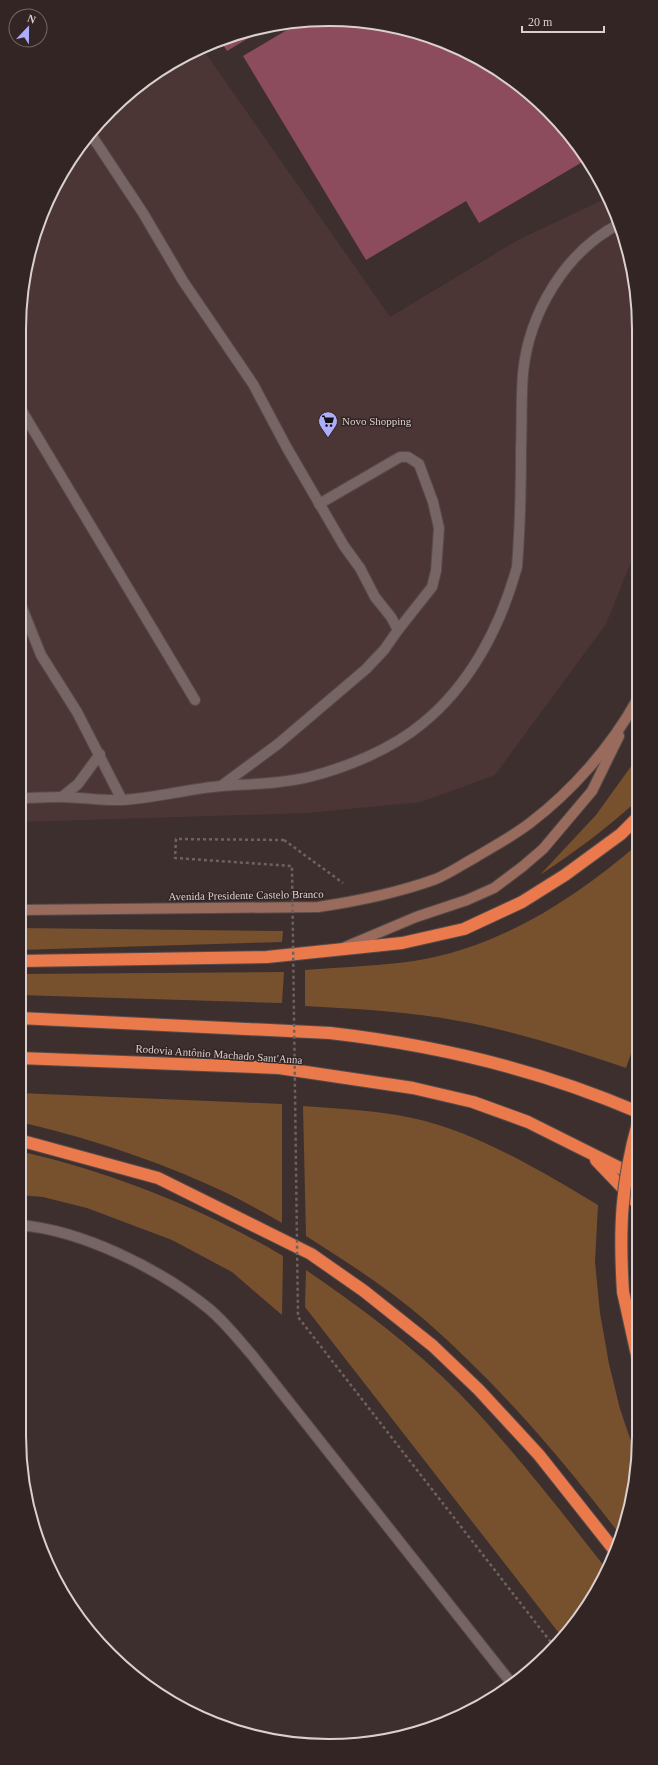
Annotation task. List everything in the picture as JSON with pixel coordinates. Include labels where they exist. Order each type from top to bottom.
[{"type":"highway","points":[[26,960],[267,957],[402,943],[464,929],[522,902],[565,875],[621,834],[632,823]]},
{"type":"highway","points":[[26,1018],[330,1033],[378,1038],[510,1066],[605,1097],[632,1109]]},
{"type":"highway","name":"Rodovia Antônio Machado Sant'Anna","points":[[26,1058],[279,1068],[413,1088],[473,1102],[528,1122],[632,1174]]},
{"type":"highway","points":[[26,1142],[158,1178],[311,1254],[364,1291],[433,1346],[479,1390],[539,1455],[611,1545]]},
{"type":"highway","points":[[632,1148],[624,1182],[621,1214],[623,1292],[632,1332]]},
{"type":"highway","points":[[589,1153],[632,1198]]},
{"type":"main road","name":"Avenida Presidente Castelo Branco","points":[[26,910],[318,907],[366,900],[437,878],[497,844],[530,823],[577,781],[602,752],[632,708]]},
{"type":"main road","points":[[338,950],[416,917],[467,900],[494,888],[522,867],[551,840],[592,791],[632,710]]},
{"type":"street","points":[[94,139],[142,213],[183,281],[253,384],[319,504],[344,546],[360,568],[375,597],[391,616],[398,630]]},
{"type":"street","points":[[26,798],[62,797],[122,800],[221,786],[275,783],[307,778],[335,770],[369,755],[423,723],[468,676],[485,648],[510,593],[518,567],[523,373],[531,334],[548,292],[574,259],[604,232],[614,227]]},
{"type":"street","points":[[26,418],[195,700]]},
{"type":"street","points":[[221,786],[278,744],[366,669],[384,650],[432,587],[436,572],[439,528],[433,502],[419,464],[408,456],[400,457],[319,504]]},
{"type":"street","points":[[26,618],[41,655],[77,712],[100,754],[122,800]]},
{"type":"street","points":[[62,797],[78,784],[100,754]]},
{"type":"street","points":[[26,1225],[38,1226],[82,1239],[126,1258],[169,1280],[209,1309],[252,1355],[508,1679]]},
{"type":"path","points":[[366,900],[284,840],[176,839],[175,858],[292,866],[298,1317],[551,1642]]},
{"type":"shaded area","name":"Novo Shopping","points":[[205,52],[390,317],[518,240],[603,200],[622,251],[629,289],[632,329],[632,559],[606,624],[495,775],[421,802],[307,813],[26,822],[26,329],[29,289],[36,251],[57,195],[77,161],[101,129],[129,101],[161,77]]},
{"type":"shaded area","points":[[632,765],[632,805],[566,858],[540,875],[596,815]]},
{"type":"shaded area","points":[[632,849],[632,1050],[626,1068],[541,1041],[475,1024],[398,1012],[305,1006],[305,970],[414,961],[476,945],[505,933],[562,902]]},
{"type":"shaded area","points":[[26,928],[283,931],[282,942],[26,950]]},
{"type":"shaded area","points":[[284,972],[282,1003],[26,995],[26,974]]},
{"type":"shaded area","points":[[26,1093],[282,1104],[282,1223],[226,1193],[146,1159],[69,1134],[26,1124]]},
{"type":"shaded area","points":[[303,1106],[385,1113],[436,1124],[460,1132],[532,1166],[598,1205],[595,1262],[600,1313],[609,1364],[620,1409],[632,1443],[626,1495],[617,1531],[553,1451],[505,1397],[453,1346],[426,1321],[383,1287],[306,1236]]},
{"type":"shaded area","points":[[26,1153],[88,1170],[156,1193],[221,1222],[283,1256],[282,1315],[232,1272],[172,1240],[87,1208],[43,1197],[26,1196]]},
{"type":"shaded area","points":[[306,1270],[346,1298],[405,1343],[459,1393],[479,1414],[517,1458],[603,1565],[581,1604],[559,1633],[305,1307]]},
{"type":"building","points":[[329,26],[349,27],[407,36],[463,57],[497,77],[529,101],[557,129],[582,162],[479,223],[466,201],[366,260],[243,56],[289,29]]},
{"type":"building","points":[[252,36],[227,51],[223,45]]},
{"type":"place","name":"Novo Shopping","points":[[328,438]]}]
